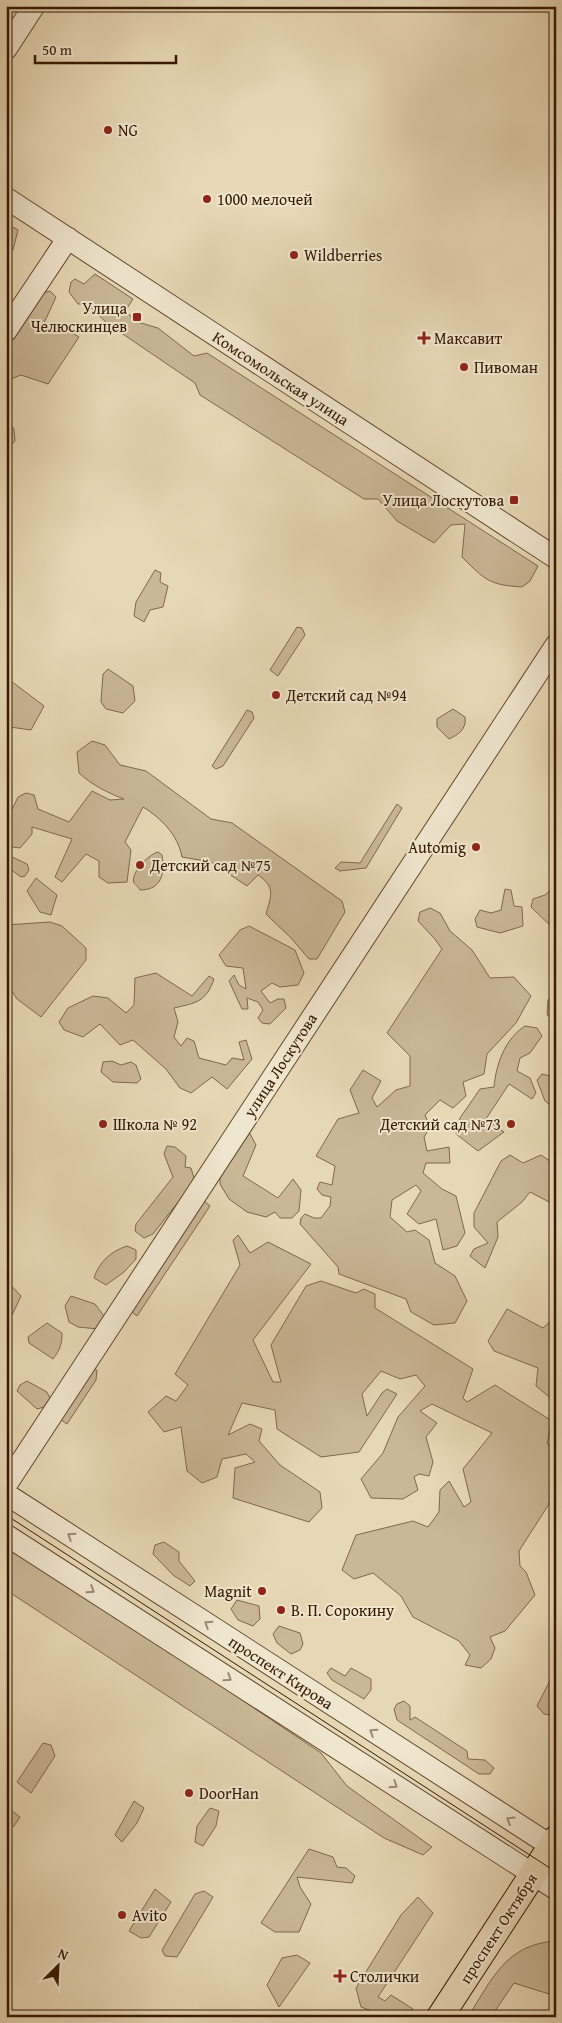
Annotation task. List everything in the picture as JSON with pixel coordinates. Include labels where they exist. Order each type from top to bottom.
[{"type":"main road","name":"проспект Октября","points":[[440,2017],[554,1844]]},
{"type":"street","points":[[6,49],[34,6]]},
{"type":"street","name":"Комсомольская улица","points":[[6,198],[556,558]]},
{"type":"street","points":[[6,331],[68,238]]},
{"type":"street","name":"улица Лоскутова","points":[[6,1485],[556,646]]},
{"type":"street","name":"проспект Кирова","points":[[6,1494],[554,1844]]},
{"type":"street","name":"проспект Кирова","points":[[6,1535],[556,1889]]},
{"type":"shaded area","points":[[6,223],[18,230],[13,250],[6,255]]},
{"type":"shaded area","points":[[95,274],[133,299],[126,310],[134,321],[158,328],[194,356],[207,353],[538,566],[530,581],[522,587],[502,585],[488,580],[462,557],[465,524],[451,525],[434,543],[397,521],[378,499],[364,499],[200,395],[195,383],[108,324],[87,304],[78,304],[69,292],[71,282],[75,279],[84,284]]},
{"type":"shaded area","points":[[50,291],[56,297],[44,323],[61,326],[79,337],[48,384],[21,375],[6,381],[6,349],[43,293]]},
{"type":"shaded area","points":[[6,418],[14,429],[15,441],[6,450]]},
{"type":"shaded area","points":[[155,570],[161,573],[160,582],[168,586],[163,607],[150,610],[144,622],[134,616],[136,602]]},
{"type":"shaded area","points":[[297,627],[302,628],[305,635],[278,676],[270,670]]},
{"type":"shaded area","points":[[108,669],[133,686],[135,701],[123,713],[106,709],[101,702],[103,674]]},
{"type":"shaded area","points":[[11,681],[44,706],[31,730],[10,727],[6,734],[6,683]]},
{"type":"shaded area","points":[[453,709],[465,717],[465,725],[456,736],[449,739],[437,727],[437,719]]},
{"type":"shaded area","points":[[247,710],[252,712],[254,718],[223,766],[216,769],[212,766]]},
{"type":"shaded area","points":[[92,741],[105,745],[120,765],[146,771],[211,819],[232,823],[342,901],[345,912],[317,959],[309,959],[266,914],[271,892],[264,879],[258,875],[247,886],[211,862],[182,857],[173,834],[156,816],[143,807],[125,842],[131,850],[127,882],[108,883],[99,877],[99,861],[86,854],[62,882],[55,877],[72,839],[32,827],[32,834],[20,848],[12,847],[6,834],[6,822],[18,797],[26,793],[34,795],[38,809],[69,822],[92,791],[110,800],[124,799],[100,788],[79,773],[77,752]]},
{"type":"shaded area","points":[[397,804],[402,808],[366,868],[340,871],[335,868],[341,862],[360,863]]},
{"type":"shaded area","points":[[158,852],[162,855],[163,862],[160,879],[153,887],[140,890],[134,883],[137,869],[145,860]]},
{"type":"shaded area","points":[[6,854],[27,864],[29,870],[25,876],[21,877],[6,866]]},
{"type":"shaded area","points":[[36,878],[57,895],[51,915],[40,912],[27,891]]},
{"type":"shaded area","points":[[556,885],[556,929],[554,929],[531,907],[533,899],[545,895]]},
{"type":"shaded area","points":[[505,889],[511,890],[514,906],[522,907],[523,926],[500,933],[477,927],[475,919],[480,910],[491,913],[501,910]]},
{"type":"shaded area","points":[[430,908],[440,913],[450,931],[472,950],[490,978],[514,977],[531,996],[516,1023],[487,1054],[484,1074],[463,1082],[466,1096],[453,1108],[440,1100],[425,1115],[430,1127],[424,1137],[427,1151],[449,1147],[450,1163],[426,1163],[423,1173],[442,1189],[456,1196],[465,1233],[457,1246],[443,1250],[436,1219],[419,1224],[407,1214],[421,1191],[416,1185],[392,1200],[390,1217],[407,1232],[415,1230],[429,1240],[435,1263],[455,1276],[467,1301],[455,1323],[434,1325],[411,1312],[406,1299],[339,1274],[338,1267],[300,1224],[301,1218],[305,1214],[314,1218],[321,1218],[330,1206],[331,1197],[322,1195],[317,1189],[320,1182],[332,1185],[335,1166],[316,1156],[338,1119],[359,1113],[350,1090],[363,1070],[381,1081],[372,1098],[377,1107],[396,1090],[410,1086],[410,1056],[387,1033],[442,949],[418,921],[420,912]]},
{"type":"shaded area","points":[[50,922],[62,926],[86,948],[86,960],[41,1017],[17,999],[6,982],[6,925]]},
{"type":"shaded area","points":[[249,926],[295,950],[304,973],[298,985],[280,987],[272,983],[261,991],[270,1003],[278,999],[284,999],[286,1008],[270,1024],[262,1023],[258,1018],[263,1010],[258,1002],[247,998],[248,1009],[242,1009],[229,981],[234,975],[239,985],[246,989],[243,968],[226,966],[219,955],[240,930]]},
{"type":"shaded area","points":[[156,973],[192,996],[209,976],[214,979],[204,997],[194,1003],[174,1008],[178,1022],[174,1037],[181,1046],[187,1038],[194,1041],[199,1058],[226,1065],[232,1058],[244,1060],[239,1042],[246,1040],[252,1059],[227,1089],[212,1077],[191,1093],[180,1088],[166,1069],[133,1040],[120,1045],[100,1024],[83,1037],[64,1030],[59,1022],[68,1008],[93,996],[108,998],[126,1013],[134,1005],[135,978]]},
{"type":"shaded area","points":[[556,994],[556,1020],[547,1015],[548,1000]]},
{"type":"shaded area","points":[[525,1026],[537,1028],[542,1036],[530,1053],[520,1058],[517,1071],[530,1078],[536,1093],[532,1099],[509,1084],[486,1119],[504,1132],[478,1151],[456,1134],[460,1118],[480,1089],[494,1087],[499,1061],[507,1045],[518,1031]]},
{"type":"shaded area","points":[[112,1061],[121,1065],[131,1062],[136,1065],[141,1079],[137,1083],[113,1082],[101,1072],[103,1062]]},
{"type":"shaded area","points":[[542,1074],[550,1076],[556,1084],[556,1109],[545,1101],[537,1080]]},
{"type":"shaded area","points":[[248,1130],[256,1145],[243,1176],[278,1198],[293,1179],[301,1190],[299,1211],[292,1218],[280,1218],[275,1212],[266,1217],[247,1212],[229,1199],[220,1184],[220,1167]]},
{"type":"shaded area","points":[[167,1146],[175,1147],[186,1156],[185,1167],[191,1168],[194,1178],[190,1187],[153,1234],[144,1238],[135,1231],[136,1224],[173,1177],[164,1154]]},
{"type":"shaded area","points":[[510,1155],[523,1163],[541,1155],[556,1165],[556,1200],[551,1203],[530,1192],[522,1202],[497,1222],[498,1237],[485,1268],[470,1256],[474,1249],[488,1243],[474,1227],[474,1213],[501,1161]]},
{"type":"shaded area","points":[[203,1200],[210,1206],[137,1316],[128,1309]]},
{"type":"shaded area","points":[[238,1235],[250,1253],[268,1242],[311,1264],[253,1340],[273,1382],[281,1382],[271,1345],[306,1286],[321,1281],[356,1293],[364,1289],[375,1294],[375,1308],[473,1369],[463,1398],[467,1402],[495,1385],[552,1421],[547,1444],[556,1450],[556,1493],[519,1551],[520,1566],[526,1572],[535,1595],[505,1631],[490,1637],[495,1648],[491,1659],[481,1668],[465,1665],[470,1655],[459,1641],[413,1617],[401,1596],[373,1573],[354,1579],[342,1570],[356,1535],[413,1521],[428,1527],[439,1512],[440,1490],[449,1481],[464,1507],[471,1502],[463,1469],[492,1433],[432,1404],[420,1411],[437,1423],[426,1437],[433,1462],[429,1476],[419,1474],[414,1477],[418,1490],[403,1499],[371,1498],[361,1479],[383,1453],[398,1417],[425,1386],[416,1375],[400,1379],[381,1371],[362,1394],[367,1416],[382,1393],[387,1389],[397,1394],[359,1452],[321,1457],[277,1429],[275,1410],[242,1403],[228,1435],[250,1424],[262,1429],[259,1441],[280,1465],[320,1492],[322,1508],[309,1522],[233,1498],[235,1468],[255,1462],[246,1454],[222,1459],[217,1477],[202,1483],[187,1471],[181,1427],[164,1432],[148,1412],[166,1396],[176,1401],[188,1385],[175,1374],[240,1265],[233,1240]]},
{"type":"shaded area","points":[[127,1246],[136,1250],[136,1259],[124,1272],[106,1285],[94,1278],[106,1258]]},
{"type":"shaded area","points":[[6,1280],[21,1296],[6,1328]]},
{"type":"shaded area","points":[[71,1296],[95,1304],[104,1316],[98,1329],[78,1327],[69,1322],[65,1306]]},
{"type":"shaded area","points":[[507,1309],[543,1328],[556,1316],[556,1400],[553,1400],[536,1386],[538,1368],[494,1351],[488,1341]]},
{"type":"shaded area","points":[[47,1323],[62,1333],[60,1347],[53,1359],[29,1343],[28,1337]]},
{"type":"shaded area","points":[[89,1369],[97,1370],[96,1380],[67,1424],[58,1418]]},
{"type":"shaded area","points":[[27,1381],[47,1392],[50,1398],[44,1407],[37,1409],[17,1391],[20,1385]]},
{"type":"shaded area","points":[[6,1542],[321,1753],[347,1786],[432,1847],[423,1855],[384,1838],[6,1590]]},
{"type":"shaded area","points":[[164,1542],[179,1552],[179,1561],[195,1581],[190,1586],[173,1575],[153,1554],[155,1545]]},
{"type":"shaded area","points":[[237,1600],[259,1606],[260,1619],[253,1626],[238,1620],[231,1609]]},
{"type":"shaded area","points":[[279,1626],[300,1633],[303,1644],[300,1650],[291,1654],[277,1643],[273,1634]]},
{"type":"shaded area","points":[[331,1668],[345,1676],[351,1668],[371,1679],[371,1690],[364,1699],[332,1680],[327,1673]]},
{"type":"shaded area","points":[[556,1669],[556,1716],[544,1714],[537,1706]]},
{"type":"shaded area","points":[[404,1701],[410,1706],[410,1720],[415,1717],[467,1751],[468,1759],[485,1760],[494,1768],[490,1774],[479,1774],[397,1720],[394,1709],[397,1704]]},
{"type":"shaded area","points":[[43,1743],[51,1745],[55,1756],[31,1793],[17,1782]]},
{"type":"shaded area","points":[[134,1801],[144,1808],[137,1823],[122,1842],[115,1835]]},
{"type":"shaded area","points":[[6,1806],[20,1817],[14,1826],[6,1828]]},
{"type":"shaded area","points":[[210,1808],[219,1811],[216,1826],[203,1846],[195,1842],[197,1826]]},
{"type":"shaded area","points":[[309,1849],[333,1857],[337,1867],[346,1868],[355,1876],[352,1883],[297,1877],[300,1887],[311,1904],[299,1932],[275,1932],[261,1923]]},
{"type":"shaded area","points":[[155,1889],[171,1902],[149,1937],[141,1938],[129,1931]]},
{"type":"shaded area","points":[[204,1891],[213,1897],[177,1957],[165,1956],[162,1950],[195,1894]]},
{"type":"shaded area","points":[[418,1897],[433,1913],[378,1997],[385,2001],[391,1995],[413,2009],[407,2017],[381,2017],[382,2015],[361,2007],[356,1988],[401,1915]]},
{"type":"shaded area","points":[[556,1941],[556,1987],[549,1994],[514,1983],[491,2017],[468,2017],[493,1977],[513,1956],[539,1944]]},
{"type":"shaded area","points":[[297,1955],[310,1963],[279,2007],[267,1985],[282,1958]]},
{"type":"tram line","points":[[6,1515],[556,1872]]},
{"type":"place","name":"NG","points":[[108,130]]},
{"type":"place","name":"1000 мелочей","points":[[207,199]]},
{"type":"place","name":"Wildberries","points":[[294,255]]},
{"type":"place","name":"Улица Челюскинцев","points":[[137,317]]},
{"type":"place","name":"Максавит","points":[[424,338]]},
{"type":"place","name":"Пивоман","points":[[464,367]]},
{"type":"place","name":"Улица Лоскутова","points":[[514,500]]},
{"type":"place","name":"Детский сад №94","points":[[276,695]]},
{"type":"place","name":"Automig","points":[[476,847]]},
{"type":"place","name":"Детский сад №75","points":[[140,865]]},
{"type":"place","name":"Школа № 92","points":[[103,1124]]},
{"type":"place","name":"Детский сад №73","points":[[511,1124]]},
{"type":"place","name":"Magnit","points":[[262,1591]]},
{"type":"place","name":"В. П. Сорокину","points":[[281,1610]]},
{"type":"place","name":"DoorHan","points":[[189,1793]]},
{"type":"place","name":"Avito","points":[[122,1915]]},
{"type":"place","name":"Столички","points":[[340,1976]]}]
